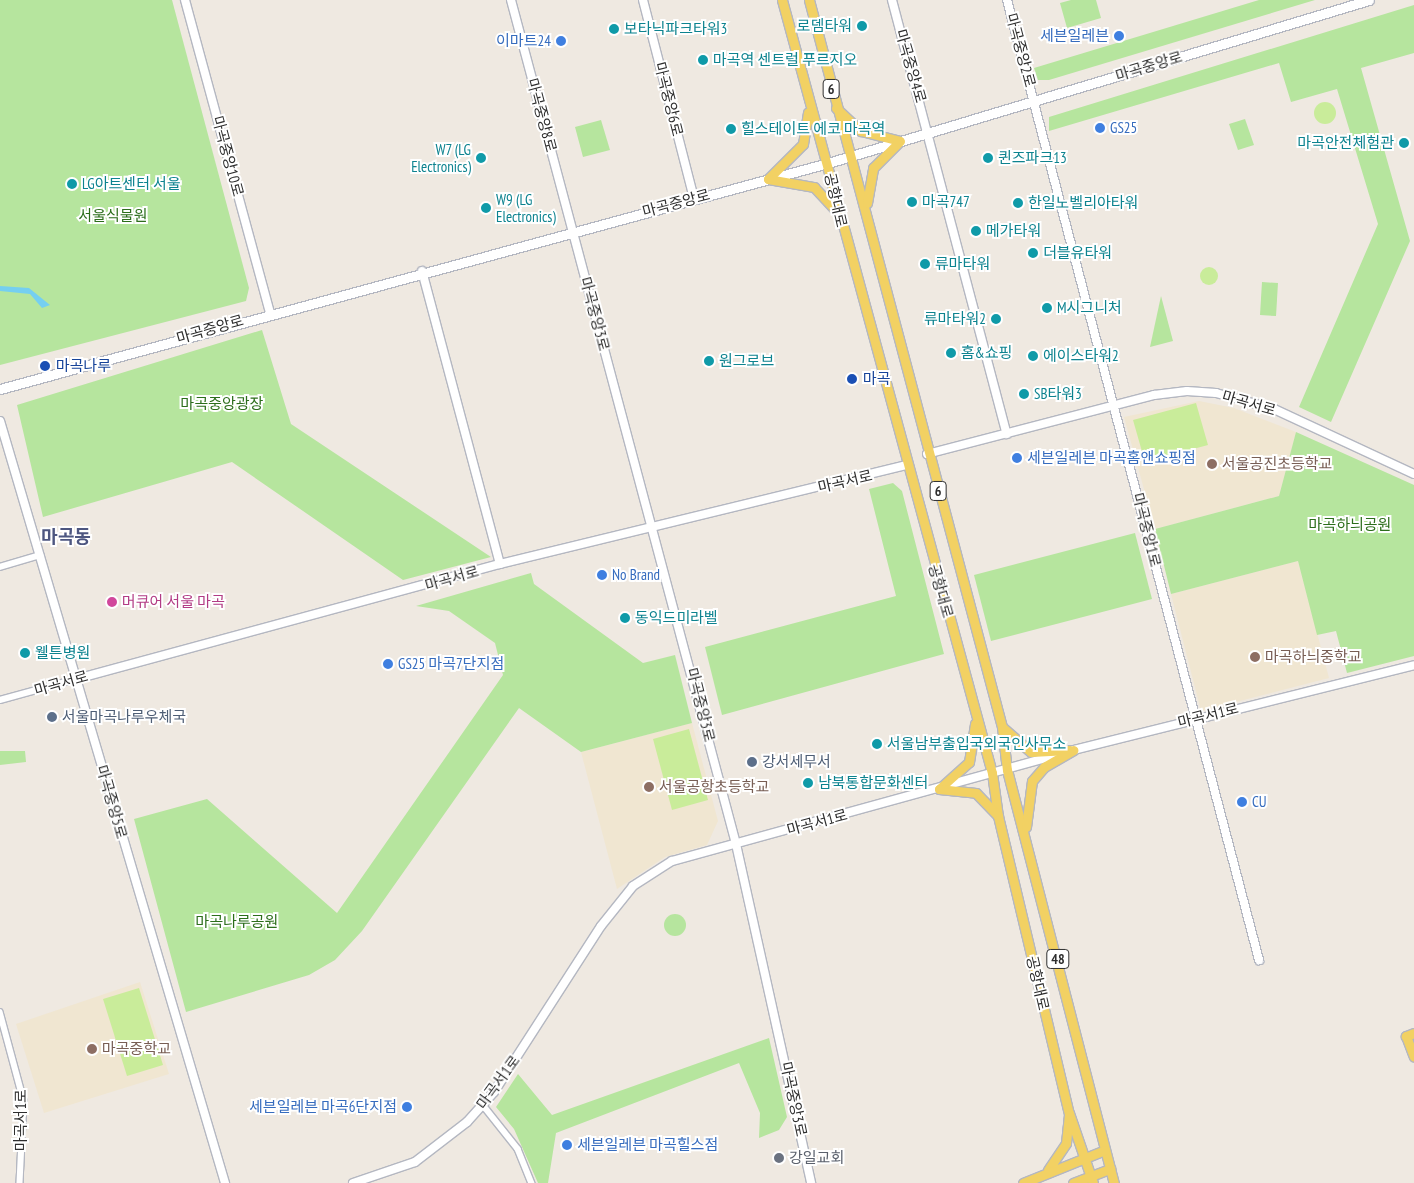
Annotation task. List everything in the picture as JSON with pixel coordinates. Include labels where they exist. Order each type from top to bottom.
[{"type":"main road","name":"공항대로","points":[[782,0],[808,108],[828,163],[839,214],[899,422],[906,465],[992,773],[998,816],[1069,1113],[1092,1179]]},
{"type":"main road","name":"공항대로","points":[[808,0],[848,157],[867,213],[927,454],[1002,727],[1007,770],[1097,1106],[1105,1150],[1114,1183]]},
{"type":"main road","name":"마곡중앙로","points":[[0,389],[270,312],[828,163],[1346,3],[1369,0]]},
{"type":"main road","points":[[836,107],[861,131],[900,141]]},
{"type":"main road","points":[[768,179],[802,145],[808,108]]},
{"type":"main road","points":[[867,213],[872,168],[900,141]]},
{"type":"main road","points":[[768,179],[814,187],[839,214]]},
{"type":"main road","points":[[939,789],[970,762],[976,715]]},
{"type":"main road","points":[[1002,727],[1031,752],[1074,750]]},
{"type":"main road","points":[[1025,836],[1032,781],[1044,767],[1074,750]]},
{"type":"main road","points":[[939,789],[976,794],[998,816]]},
{"type":"main road","points":[[1414,1033],[1406,1036],[1414,1057]]},
{"type":"main road","points":[[1048,1170],[1066,1143],[1069,1113]]},
{"type":"main road","points":[[1022,1183],[1048,1170],[1105,1150]]},
{"type":"main road","points":[[1073,1183],[1092,1179],[1110,1169]]},
{"type":"street","name":"마곡중앙10로","points":[[185,0],[270,312]]},
{"type":"street","name":"마곡중앙8로","points":[[511,0],[573,230]]},
{"type":"street","name":"마곡중앙6로","points":[[644,0],[694,198]]},
{"type":"street","name":"마곡중앙4로","points":[[892,0],[929,132]]},
{"type":"street","name":"마곡중앙2로","points":[[1007,0],[1035,100]]},
{"type":"street","name":"마곡중앙1로","points":[[1035,100],[1259,960]]},
{"type":"street","points":[[929,132],[1007,434]]},
{"type":"street","name":"마곡중앙3로","points":[[573,230],[654,526],[736,844],[811,1183]]},
{"type":"street","points":[[422,271],[500,564]]},
{"type":"street","name":"마곡서로","points":[[927,454],[1115,406],[1187,391],[1216,393],[1274,409],[1414,474]]},
{"type":"street","name":"마곡중앙5로","points":[[0,421],[225,1183]]},
{"type":"street","name":"마곡서로","points":[[0,700],[500,564],[783,493],[844,484],[906,465]]},
{"type":"street","points":[[0,567],[40,555]]},
{"type":"street","name":"마곡서1로","points":[[353,1183],[415,1162],[443,1144],[484,1105],[601,926],[633,886],[672,861],[939,789],[1074,750],[1414,665]]},
{"type":"street","name":"마곡서1로","points":[[0,1012],[6,1028],[24,1101],[20,1183]]},
{"type":"street","points":[[484,1105],[518,1149],[532,1183]]},
{"type":"shaded area","name":"서울공진초등학교","points":[[1199,401],[1234,408],[1296,432],[1279,496],[1155,529],[1124,417]]},
{"type":"shaded area","name":"마곡하늬중학교","points":[[1298,561],[1329,678],[1201,711],[1171,594]]},
{"type":"shaded area","name":"서울공항초등학교","points":[[692,723],[718,821],[707,845],[665,857],[617,889],[581,752]]},
{"type":"shaded area","name":"마곡중학교","points":[[140,982],[169,1074],[44,1113],[16,1024]]},
{"type":"green space","name":"서울식물원","points":[[0,0],[172,0],[249,288],[246,301],[0,365]]},
{"type":"green space","points":[[1071,0],[1096,0],[1101,18],[1067,28],[1060,3]]},
{"type":"green space","points":[[1259,0],[1315,0],[1049,80],[1038,80],[1034,68]]},
{"type":"green space","points":[[1414,5],[1414,53],[1361,68],[1410,241],[1331,422],[1299,407],[1378,224],[1337,89],[1291,102],[1279,63],[1049,131],[1049,117]]},
{"type":"green space","points":[[1325,102],[1333,105],[1336,113],[1333,121],[1325,124],[1317,121],[1314,113],[1317,105]]},
{"type":"green space","points":[[1245,119],[1254,145],[1238,150],[1229,124]]},
{"type":"green space","points":[[601,120],[610,150],[583,157],[575,127]]},
{"type":"green space","points":[[1209,267],[1215,270],[1218,276],[1215,282],[1209,285],[1203,282],[1200,276],[1203,270]]},
{"type":"green space","points":[[1262,282],[1278,283],[1276,316],[1260,315]]},
{"type":"green space","points":[[1161,296],[1173,341],[1150,347]]},
{"type":"green space","name":"마곡중앙광장","points":[[262,330],[291,424],[491,557],[403,580],[232,462],[43,517],[17,405]]},
{"type":"green space","points":[[1196,403],[1208,445],[1145,462],[1133,420]]},
{"type":"green space","name":"마곡하늬공원","points":[[1296,432],[1414,485],[1414,656],[1347,673],[1336,631],[1317,635],[1298,561],[1171,594],[1155,529],[1279,496]]},
{"type":"green space","points":[[893,483],[902,491],[944,654],[722,715],[705,647],[896,596],[869,489]]},
{"type":"green space","points":[[1135,533],[1152,599],[991,641],[974,575]]},
{"type":"green space","name":"마곡나루공원","points":[[531,573],[534,584],[643,663],[675,655],[692,723],[581,752],[519,708],[362,931],[335,960],[309,975],[186,1012],[134,819],[207,799],[337,913],[503,675],[495,643],[449,611],[416,606]]},
{"type":"green space","points":[[689,729],[708,800],[672,810],[653,739]]},
{"type":"green space","points":[[0,751],[25,751],[26,762],[0,765]]},
{"type":"green space","points":[[675,914],[683,917],[686,925],[683,933],[675,936],[667,933],[664,925],[667,917]]},
{"type":"green space","points":[[139,988],[163,1065],[127,1076],[103,999]]},
{"type":"green space","points":[[769,1038],[787,1117],[779,1130],[759,1138],[760,1113],[739,1063],[556,1133],[548,1183],[538,1183],[514,1129],[496,1107],[518,1074],[552,1115]]},
{"type":"water","points":[[0,286],[29,288],[50,305],[42,308],[30,294],[0,291]]},
{"type":"place","name":"로뎀타워","points":[[862,26]]},
{"type":"place","name":"보타닉파크타워3","points":[[614,29]]},
{"type":"place","name":"세븐일레븐","points":[[1119,36]]},
{"type":"place","name":"이마트24","points":[[561,41]]},
{"type":"place","name":"마곡역 센트럴 푸르지오","points":[[703,60]]},
{"type":"place","name":"GS25","points":[[1100,128]]},
{"type":"place","name":"힐스테이트 에코 마곡역","points":[[731,129]]},
{"type":"place","name":"마곡안전체험관","points":[[1404,143]]},
{"type":"place","name":"W7 (LG Electronics)","points":[[481,158]]},
{"type":"place","name":"퀸즈파크13","points":[[988,158]]},
{"type":"place","name":"LG아트센터 서울","points":[[72,184]]},
{"type":"place","name":"마곡747","points":[[912,202]]},
{"type":"place","name":"한일노벨리아타워","points":[[1018,203]]},
{"type":"place","name":"W9 (LG Electronics)","points":[[486,208]]},
{"type":"place","name":"메가타워","points":[[976,231]]},
{"type":"place","name":"더블유타워","points":[[1033,253]]},
{"type":"place","name":"류마타워","points":[[925,264]]},
{"type":"place","name":"M시그니처","points":[[1047,308]]},
{"type":"place","name":"류마타워2","points":[[996,319]]},
{"type":"place","name":"홈&쇼핑","points":[[951,353]]},
{"type":"place","name":"에이스타워2","points":[[1033,356]]},
{"type":"place","name":"원그로브","points":[[709,361]]},
{"type":"place","name":"마곡나루","points":[[45,366]]},
{"type":"place","name":"마곡","points":[[852,379]]},
{"type":"place","name":"SB타워3","points":[[1024,394]]},
{"type":"place","name":"세븐일레븐 마곡홈앤쇼핑점","points":[[1017,458]]},
{"type":"place","name":"서울공진초등학교","points":[[1212,464]]},
{"type":"place","name":"No Brand","points":[[602,575]]},
{"type":"place","name":"머큐어 서울 마곡","points":[[112,602]]},
{"type":"place","name":"동익드미라벨","points":[[625,618]]},
{"type":"place","name":"웰튼병원","points":[[25,653]]},
{"type":"place","name":"마곡하늬중학교","points":[[1255,657]]},
{"type":"place","name":"GS25 마곡7단지점","points":[[388,664]]},
{"type":"place","name":"서울마곡나루우체국","points":[[52,717]]},
{"type":"place","name":"서울남부출입국외국인사무소","points":[[877,744]]},
{"type":"place","name":"강서세무서","points":[[752,762]]},
{"type":"place","name":"남북통합문화센터","points":[[808,783]]},
{"type":"place","name":"서울공항초등학교","points":[[649,787]]},
{"type":"place","name":"CU","points":[[1242,802]]},
{"type":"place","name":"마곡중학교","points":[[92,1049]]},
{"type":"place","name":"세븐일레븐 마곡6단지점","points":[[407,1107]]},
{"type":"place","name":"세븐일레븐 마곡힐스점","points":[[567,1145]]},
{"type":"place","name":"강일교회","points":[[779,1158]]},
{"type":"district","name":"마곡동","points":[[66,537]]}]
